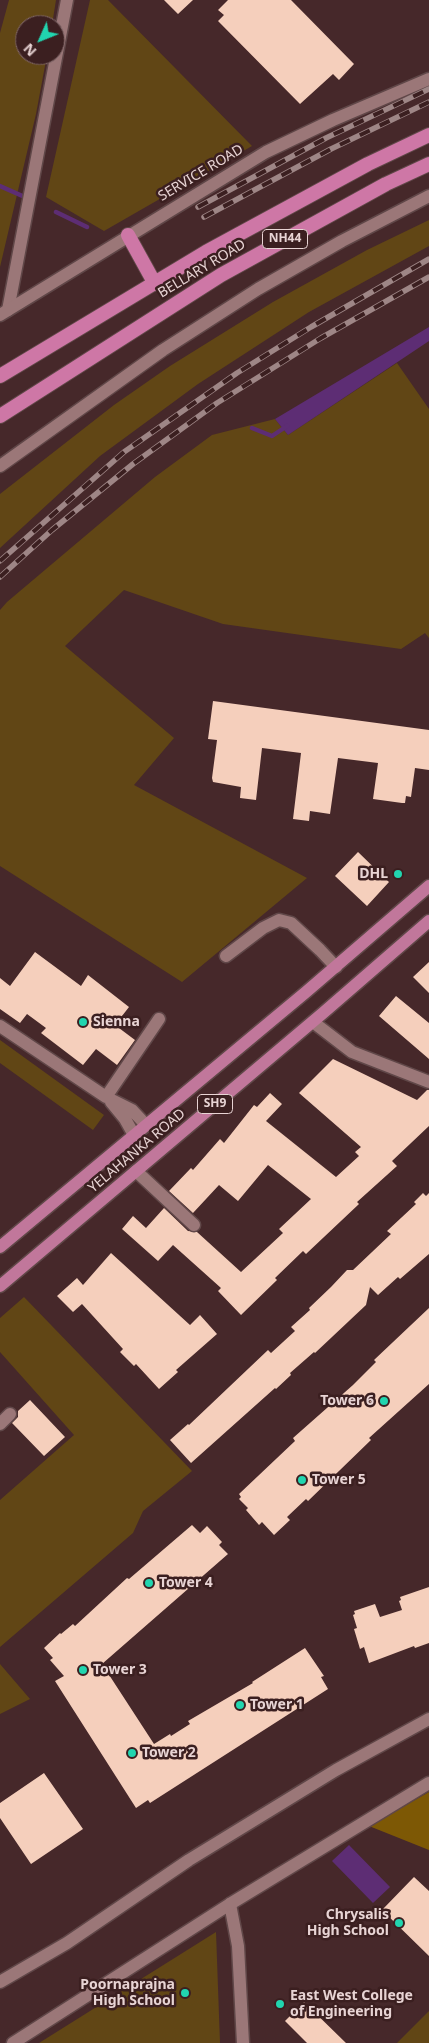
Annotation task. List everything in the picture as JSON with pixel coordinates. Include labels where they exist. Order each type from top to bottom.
[{"type":"highway","name":"BELLARY ROAD","points":[[0,376],[206,252],[368,164],[429,135]]},
{"type":"highway","name":"BELLARY ROAD","points":[[0,416],[221,275],[386,184],[429,164]]},
{"type":"highway","points":[[128,235],[156,283]]},
{"type":"main road","name":"YELAHANKA ROAD","points":[[0,1247],[336,967],[429,886]]},
{"type":"main road","name":"YELAHANKA ROAD","points":[[0,1286],[313,1022],[429,921]]},
{"type":"street","points":[[4,312],[67,0]]},
{"type":"street","name":"SERVICE ROAD","points":[[4,312],[266,152],[333,120],[429,79]]},
{"type":"street","points":[[0,466],[163,350],[258,289],[342,241],[429,196]]},
{"type":"street","points":[[226,956],[263,928],[278,920],[291,923],[296,927],[336,967]]},
{"type":"street","points":[[106,1097],[159,1019]]},
{"type":"street","points":[[313,1022],[352,1052],[429,1082]]},
{"type":"street","points":[[0,1026],[106,1097],[132,1110],[146,1125]]},
{"type":"street","points":[[106,1097],[125,1120],[134,1135]]},
{"type":"street","points":[[136,1171],[194,1225]]},
{"type":"street","points":[[0,1424],[10,1414]]},
{"type":"street","points":[[0,1982],[67,1943],[189,1860],[336,1770],[429,1719]]},
{"type":"street","points":[[13,2043],[230,1904],[429,1783]]},
{"type":"street","points":[[230,1904],[238,1946],[243,2043]]},
{"type":"shaded area","points":[[9,0],[56,0],[54,15],[15,15],[15,65],[45,65],[36,114],[0,267],[0,33]]},
{"type":"shaded area","points":[[90,0],[108,0],[252,146],[104,231],[46,197]]},
{"type":"shaded area","points":[[429,220],[429,246],[309,312],[198,384],[100,456],[0,548],[0,494],[114,405],[170,366],[273,302],[367,250]]},
{"type":"shaded area","points":[[429,327],[429,341],[288,435],[275,419]]},
{"type":"shaded area","points":[[397,363],[429,409],[429,638],[425,633],[401,649],[223,624],[124,590],[65,646],[174,738],[134,785],[307,878],[182,982],[0,866],[0,610],[7,602],[155,477],[212,435],[275,419],[288,435]]},
{"type":"shaded area","points":[[0,1040],[104,1115],[93,1130],[0,1063]]},
{"type":"shaded area","points":[[24,1297],[192,1471],[143,1511],[133,1533],[0,1647],[0,1500],[74,1435],[0,1352],[0,1318]]},
{"type":"shaded area","points":[[0,1664],[30,1699],[0,1714]]},
{"type":"shaded area","points":[[429,1792],[429,1850],[369,1826]]},
{"type":"shaded area","points":[[349,1845],[390,1887],[373,1903],[332,1861]]},
{"type":"shaded area","name":"Poornaprajna High School","points":[[216,1932],[220,2043],[39,2043]]},
{"type":"shaded area","points":[[429,2011],[429,2043],[397,2043]]},
{"type":"building","points":[[164,0],[193,0],[178,14]]},
{"type":"building","points":[[228,0],[291,0],[354,64],[339,80],[333,74],[300,104],[218,21],[224,15],[218,10]]},
{"type":"building","points":[[213,701],[429,730],[429,770],[415,768],[411,797],[406,796],[405,803],[402,803],[373,799],[378,763],[338,758],[330,814],[310,811],[309,821],[293,819],[301,753],[262,748],[256,800],[240,798],[241,787],[213,782],[217,740],[208,739]]},
{"type":"building","points":[[358,852],[389,882],[367,906],[335,876]]},
{"type":"building","points":[[35,952],[81,986],[88,975],[129,1007],[115,1025],[135,1040],[117,1065],[96,1049],[83,1065],[41,1033],[46,1028],[27,1014],[20,1023],[0,1009],[0,978],[10,986]]},
{"type":"building","points":[[429,962],[429,993],[413,977]]},
{"type":"building","points":[[396,996],[429,1023],[429,1059],[379,1016]]},
{"type":"building","points":[[333,1059],[417,1100],[429,1090],[429,1126],[392,1161],[397,1166],[357,1202],[359,1204],[306,1254],[303,1251],[275,1278],[277,1280],[241,1315],[218,1291],[221,1288],[173,1245],[158,1261],[122,1229],[133,1216],[146,1228],[164,1208],[188,1231],[197,1232],[241,1272],[283,1233],[279,1229],[311,1199],[268,1165],[238,1201],[219,1185],[193,1213],[169,1191],[191,1168],[193,1170],[220,1139],[224,1143],[254,1105],[257,1107],[270,1093],[282,1104],[266,1121],[336,1177],[359,1156],[355,1152],[361,1147],[299,1093]]},
{"type":"building","points":[[423,1193],[426,1196],[429,1193],[429,1254],[378,1295],[370,1287],[366,1305],[315,1353],[290,1373],[291,1375],[276,1389],[191,1463],[170,1440],[189,1425],[268,1350],[271,1353],[295,1331],[291,1327],[310,1310],[309,1308],[347,1270],[353,1270],[391,1234],[387,1231],[416,1204],[414,1202]]},
{"type":"building","points":[[111,1253],[190,1325],[200,1315],[217,1334],[176,1370],[178,1372],[159,1389],[136,1364],[134,1366],[120,1352],[123,1349],[82,1304],[73,1312],[57,1296],[77,1278],[83,1285]]},
{"type":"building","points":[[429,1308],[429,1384],[369,1438],[371,1440],[308,1501],[306,1499],[287,1517],[290,1520],[274,1535],[262,1522],[259,1525],[246,1510],[248,1508],[239,1499],[241,1497],[239,1494],[295,1441],[293,1438],[353,1385],[376,1362],[374,1360]]},
{"type":"building","points":[[30,1400],[65,1437],[44,1456],[12,1423],[18,1417],[18,1411]]},
{"type":"building","points":[[192,1525],[200,1533],[207,1526],[222,1542],[219,1545],[228,1554],[102,1664],[154,1744],[190,1724],[188,1721],[253,1683],[305,1648],[324,1676],[321,1677],[328,1689],[150,1803],[148,1800],[136,1808],[55,1681],[64,1676],[50,1660],[53,1658],[44,1648],[60,1633],[73,1624],[75,1626],[127,1578],[129,1579]]},
{"type":"building","points":[[429,1587],[429,1643],[415,1648],[414,1646],[369,1663],[364,1647],[360,1649],[354,1629],[357,1628],[353,1615],[355,1614],[354,1611],[375,1604],[380,1617],[402,1610],[399,1601],[401,1600],[400,1597]]},
{"type":"building","points":[[44,1773],[83,1829],[31,1864],[0,1818],[0,1803]]},
{"type":"building","points":[[414,1877],[429,1891],[429,1956],[382,1910]]},
{"type":"building","points":[[304,2002],[346,2043],[307,2043],[285,2021]]},
{"type":"waterway","points":[[0,186],[27,198]]},
{"type":"waterway","points":[[56,212],[87,227]]},
{"type":"waterway","points":[[252,428],[272,436],[287,426]]},
{"type":"railway","points":[[198,207],[326,138],[429,89]]},
{"type":"railway","points":[[204,217],[331,149],[429,102]]},
{"type":"railway","points":[[0,561],[124,452],[237,373],[311,327],[429,259]]},
{"type":"railway","points":[[0,577],[52,530],[133,464],[217,403],[321,338],[429,277]]},
{"type":"place","name":"DHL","points":[[398,874]]},
{"type":"place","name":"Sienna","points":[[83,1022]]},
{"type":"place","name":"Tower 6","points":[[384,1401]]},
{"type":"place","name":"Tower 5","points":[[302,1480]]},
{"type":"place","name":"Tower 4","points":[[149,1583]]},
{"type":"place","name":"Tower 3","points":[[83,1670]]},
{"type":"place","name":"Tower 1","points":[[240,1705]]},
{"type":"place","name":"Tower 2","points":[[132,1753]]},
{"type":"place","name":"Chrysalis High School","points":[[399,1923]]},
{"type":"place","name":"Poornaprajna High School","points":[[185,1993]]},
{"type":"place","name":"East West College of Engineering","points":[[280,2004]]}]
